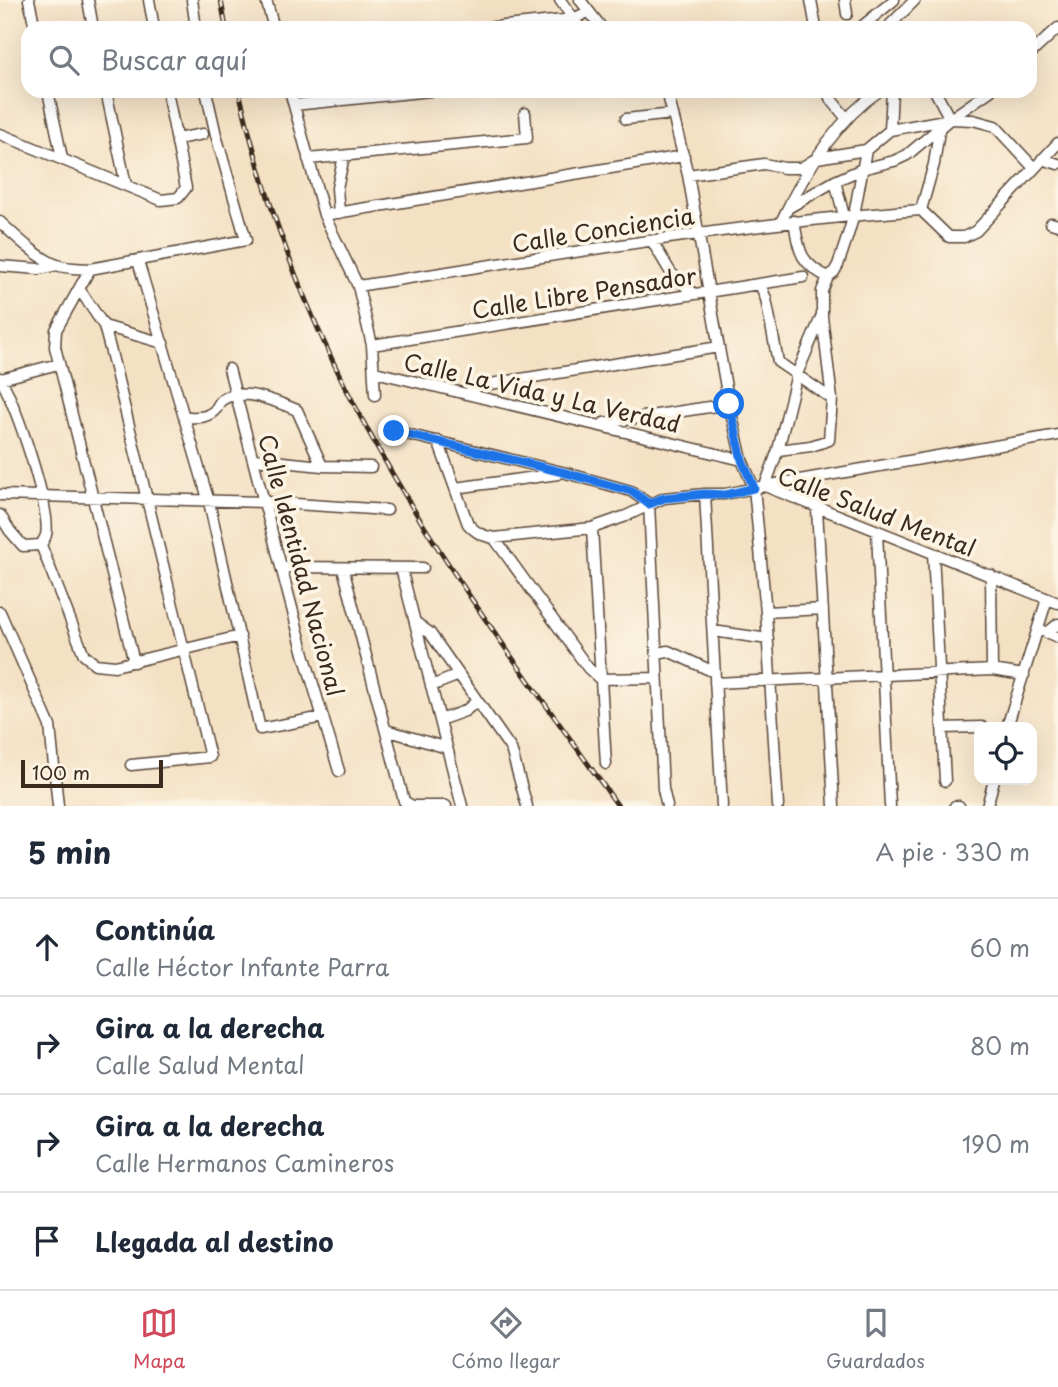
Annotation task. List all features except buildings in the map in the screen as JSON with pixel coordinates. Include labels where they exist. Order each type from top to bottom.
[{"type":"street","points":[[29,0],[34,21]]},
{"type":"street","points":[[88,0],[92,21]]},
{"type":"street","points":[[149,0],[153,21]]},
{"type":"street","points":[[192,0],[195,21]]},
{"type":"street","points":[[266,0],[272,21]]},
{"type":"street","points":[[560,0],[573,19]]},
{"type":"street","points":[[580,0],[596,21]]},
{"type":"street","points":[[811,0],[815,21]]},
{"type":"street","points":[[845,0],[847,14]]},
{"type":"street","points":[[869,21],[894,0]]},
{"type":"street","points":[[896,21],[915,0]]},
{"type":"street","points":[[553,21],[573,19],[588,12]]},
{"type":"street","points":[[880,12],[887,21]]},
{"type":"street","points":[[1037,48],[1058,28]]},
{"type":"street","points":[[49,98],[62,159]]},
{"type":"street","points":[[107,98],[126,185]]},
{"type":"street","points":[[0,134],[169,201],[183,194],[186,188],[168,98]]},
{"type":"street","points":[[1,267],[39,269],[57,265],[90,269],[246,240],[208,98]]},
{"type":"street","points":[[292,98],[324,215],[358,285],[372,345],[375,395]]},
{"type":"street","points":[[294,105],[362,98]]},
{"type":"street","points":[[669,98],[688,175],[729,404],[742,460],[760,487]]},
{"type":"street","points":[[830,98],[847,119]]},
{"type":"street","points":[[781,222],[817,158],[847,119],[871,98]]},
{"type":"street","points":[[890,130],[892,98]]},
{"type":"street","points":[[939,98],[950,119]]},
{"type":"street","points":[[788,208],[835,181],[862,169],[907,155],[978,98]]},
{"type":"street","points":[[308,159],[527,138],[526,113]]},
{"type":"street","points":[[625,119],[673,114]]},
{"type":"street","points":[[688,175],[764,164],[784,168],[801,167],[817,158],[866,150],[890,130],[950,119],[973,120],[995,126],[1038,163],[1058,164]]},
{"type":"street","points":[[939,131],[934,164],[921,210],[949,237],[964,237],[976,231],[1058,143]]},
{"type":"street","points":[[177,139],[202,134]]},
{"type":"street","points":[[778,450],[811,446],[829,440],[832,399],[822,315],[822,291],[828,277],[838,265],[866,150]]},
{"type":"street","points":[[339,213],[337,188],[344,156]]},
{"type":"street","points":[[324,215],[684,156]]},
{"type":"street","points":[[835,181],[849,216]]},
{"type":"street","name":"Calle Conciencia","points":[[358,285],[697,233],[781,222],[921,210]]},
{"type":"street","points":[[794,221],[799,250],[806,263],[828,277]]},
{"type":"street","points":[[0,222],[57,265]]},
{"type":"street","points":[[652,240],[671,272],[694,294]]},
{"type":"street","points":[[138,261],[209,502],[260,729],[323,717]]},
{"type":"street","points":[[90,269],[56,330],[55,347],[134,662]]},
{"type":"street","name":"Calle Libre Pensador","points":[[372,345],[803,277]]},
{"type":"street","points":[[760,284],[766,299],[778,362],[832,399]]},
{"type":"street","points":[[80,290],[104,326],[149,500],[210,757],[131,765]]},
{"type":"street","points":[[778,806],[760,487],[778,450],[797,374],[822,315]]},
{"type":"street","points":[[104,326],[163,343]]},
{"type":"street","points":[[467,394],[478,386],[719,347]]},
{"type":"street","points":[[804,358],[827,354]]},
{"type":"street","points":[[58,364],[0,379],[9,393],[41,496],[47,534],[41,545],[84,655],[95,664],[115,666],[240,636]]},
{"type":"street","name":"Calle Identidad Nacional","points":[[229,369],[339,771]]},
{"type":"street","name":"Calle La Vida y La Verdad","points":[[375,372],[742,460]]},
{"type":"street","points":[[185,417],[201,418],[209,415],[221,400],[236,394],[266,397],[297,410],[322,466]]},
{"type":"street","points":[[596,424],[729,404]]},
{"type":"street","points":[[394,431],[631,491],[649,504],[663,789],[667,806]]},
{"type":"street","points":[[760,487],[1058,435]]},
{"type":"street","points":[[438,441],[455,488],[566,473]]},
{"type":"street","points":[[254,459],[322,466],[371,467]]},
{"type":"street","name":"Calle Salud Mental","points":[[455,488],[468,524],[474,531],[494,538],[592,528],[664,498],[725,495],[760,487],[1058,603]]},
{"type":"street","points":[[705,494],[722,806]]},
{"type":"street","points":[[0,495],[265,502],[387,510]]},
{"type":"street","points":[[817,509],[834,806]]},
{"type":"street","points":[[0,515],[23,546],[41,545]]},
{"type":"street","points":[[592,528],[606,764]]},
{"type":"street","points":[[877,532],[890,806]]},
{"type":"street","points":[[494,538],[588,668],[600,679],[657,678]]},
{"type":"street","points":[[933,554],[945,781]]},
{"type":"street","points":[[282,567],[423,568]]},
{"type":"street","points":[[343,568],[407,804],[446,806]]},
{"type":"street","points":[[401,568],[462,806]]},
{"type":"street","points":[[991,575],[992,670]]},
{"type":"street","points":[[1009,722],[1042,631],[1047,599]]},
{"type":"street","points":[[766,612],[823,609]]},
{"type":"street","points":[[0,612],[50,726],[58,806]]},
{"type":"street","points":[[415,621],[430,633],[512,749],[527,806]]},
{"type":"street","points":[[1042,631],[1058,624]]},
{"type":"street","points":[[713,631],[768,639]]},
{"type":"street","points":[[1042,631],[1058,637]]},
{"type":"street","points":[[656,653],[668,651],[715,677],[771,679],[992,670],[1024,675]]},
{"type":"street","points":[[431,686],[458,676]]},
{"type":"street","points":[[440,720],[460,713],[477,701]]},
{"type":"street","points":[[942,728],[974,727]]},
{"type":"street","points":[[386,730],[447,748]]},
{"type":"street","points":[[988,806],[993,785]]},
{"type":"railway","points":[[221,0],[225,21]]},
{"type":"railway","points":[[241,98],[266,191],[301,288],[367,428],[445,559],[618,806]]},
{"type":"route","points":[[394,431],[631,491],[649,504],[664,498],[725,495],[754,488],[742,460],[729,404]]}]
